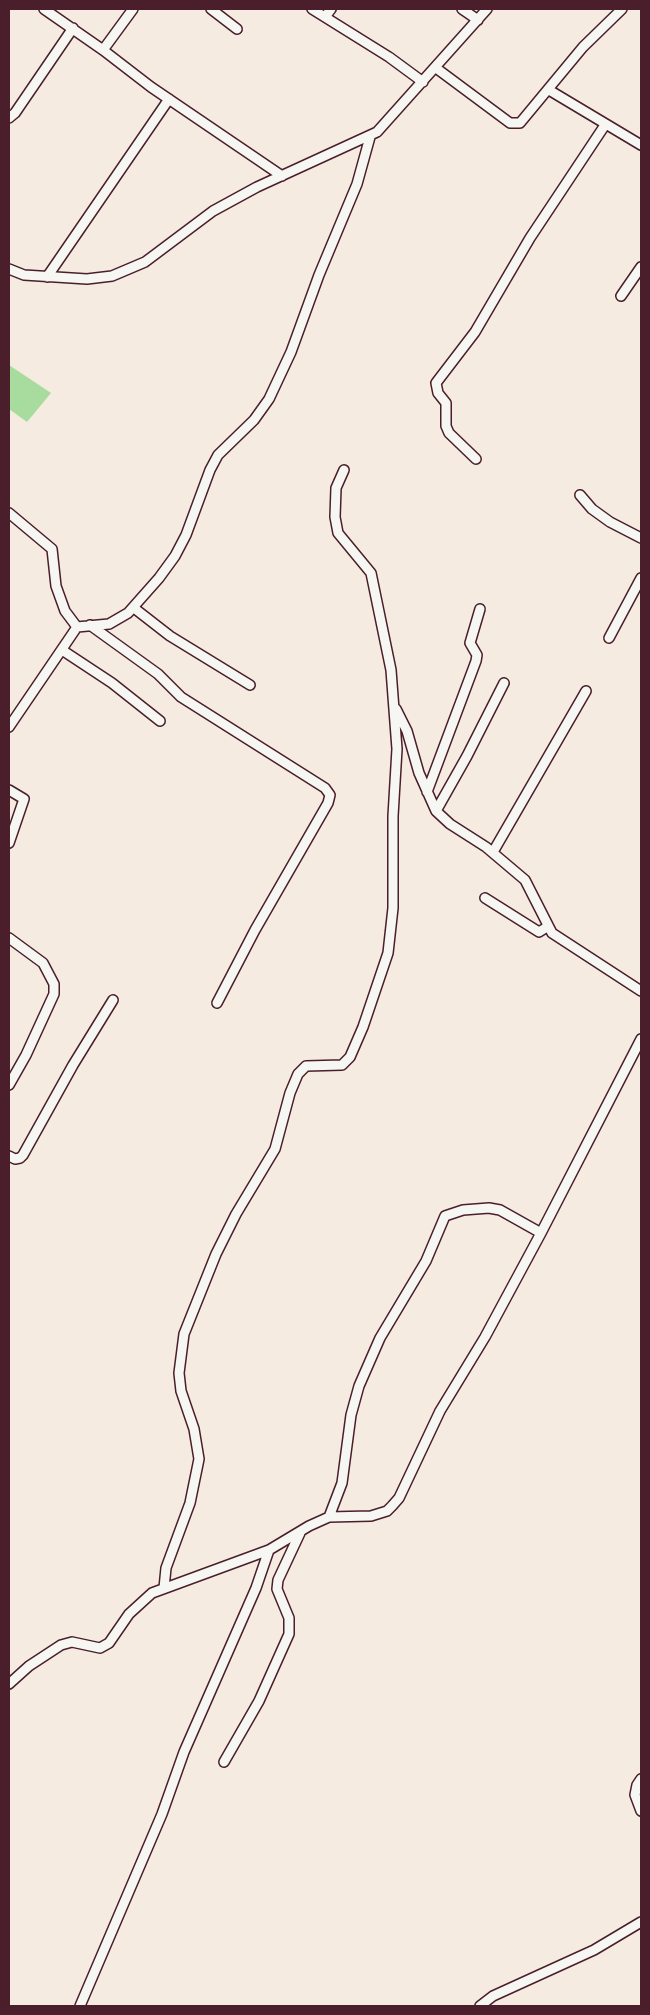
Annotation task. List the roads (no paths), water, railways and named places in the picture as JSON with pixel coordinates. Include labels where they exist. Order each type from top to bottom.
[{"type":"street","points":[[44,9],[73,28],[169,100],[282,176]]},
{"type":"street","points":[[103,50],[133,9]]},
{"type":"street","points":[[211,9],[236,29]]},
{"type":"street","points":[[312,9],[390,57],[423,82]]},
{"type":"street","points":[[325,17],[331,9]]},
{"type":"street","points":[[462,9],[478,20]]},
{"type":"street","points":[[9,269],[24,275],[87,279],[112,276],[145,262],[213,211],[282,176],[370,137],[377,132],[487,9]]},
{"type":"street","points":[[436,68],[510,123],[514,124],[526,119],[583,47],[622,9]]},
{"type":"street","points":[[9,118],[15,113],[73,28]]},
{"type":"street","points":[[549,90],[641,145]]},
{"type":"street","points":[[47,276],[169,100]]},
{"type":"street","points":[[476,459],[449,432],[446,426],[446,403],[438,393],[436,383],[475,332],[530,238],[605,125]]},
{"type":"street","points":[[9,727],[77,627],[109,624],[119,620],[134,608],[159,578],[178,549],[218,456],[254,420],[269,399],[291,352],[316,283],[357,184],[370,137]]},
{"type":"street","points":[[621,296],[641,267]]},
{"type":"street","points":[[164,1588],[166,1568],[190,1503],[199,1459],[194,1429],[182,1391],[179,1373],[184,1334],[216,1254],[236,1214],[275,1149],[290,1093],[298,1074],[306,1066],[342,1065],[350,1057],[360,1035],[388,953],[394,887],[393,816],[397,749],[391,670],[375,585],[366,564],[342,538],[336,525],[336,488],[344,470]]},
{"type":"street","points":[[580,495],[592,509],[610,522],[641,538]]},
{"type":"street","points":[[9,513],[52,550],[58,593],[65,611],[77,627]]},
{"type":"street","points":[[609,638],[641,578]]},
{"type":"street","points":[[134,608],[170,636],[250,685]]},
{"type":"street","points":[[426,792],[476,662],[478,655],[470,643],[480,609]]},
{"type":"street","points":[[90,625],[158,674],[181,697],[325,788],[330,795],[328,803],[255,930],[217,1003]]},
{"type":"street","points":[[62,650],[112,683],[160,721]]},
{"type":"street","points":[[436,811],[468,756],[504,682]]},
{"type":"street","points":[[493,852],[586,691]]},
{"type":"street","points":[[394,707],[407,731],[426,792],[436,811],[450,824],[493,852],[525,880],[534,895],[547,927],[558,939],[641,991]]},
{"type":"street","points":[[9,790],[24,799],[9,843]]},
{"type":"street","points":[[485,898],[539,932],[547,927]]},
{"type":"street","points":[[9,938],[43,963],[54,984],[50,1001],[9,1085]]},
{"type":"street","points":[[9,1156],[15,1159],[20,1158],[23,1154],[73,1065],[114,1000]]},
{"type":"street","points":[[9,1684],[29,1666],[61,1645],[72,1642],[100,1648],[110,1643],[129,1614],[142,1601],[164,1588],[269,1550],[309,1526],[329,1517],[380,1514],[387,1511],[399,1498],[440,1411],[485,1337],[541,1233],[641,1038]]},
{"type":"street","points":[[329,1517],[344,1475],[351,1415],[359,1386],[380,1338],[423,1267],[445,1216],[463,1210],[489,1208],[500,1210],[541,1233]]},
{"type":"street","points":[[224,1762],[259,1701],[289,1634],[289,1618],[277,1589],[278,1580],[300,1533]]},
{"type":"street","points":[[80,2006],[162,1814],[184,1752],[256,1588],[269,1550]]},
{"type":"street","points":[[641,1779],[637,1785],[635,1795],[641,1811]]},
{"type":"street","points":[[480,2006],[493,1996],[594,1950],[641,1922]]}]
